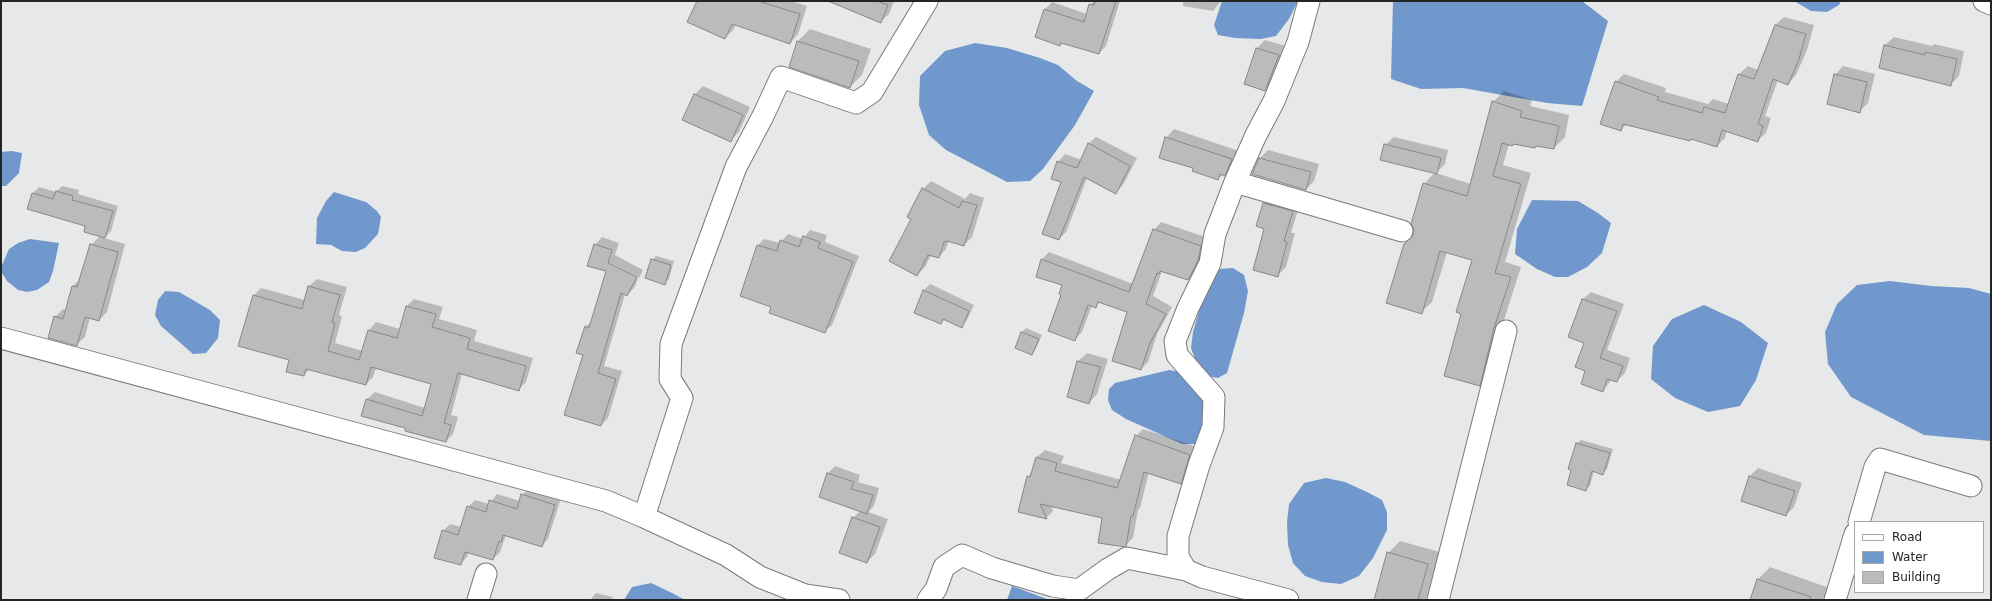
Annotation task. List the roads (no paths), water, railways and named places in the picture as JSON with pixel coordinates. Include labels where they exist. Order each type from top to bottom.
[{"type":"street","points":[[644,517],[682,398],[670,379],[671,344],[736,167],[763,116],[780,77],[856,103],[872,92],[927,1]]},
{"type":"street","points":[[1186,570],[1178,557],[1178,536],[1199,465],[1213,427],[1214,397],[1177,355],[1175,341],[1188,308],[1210,263],[1215,234],[1235,182],[1256,135],[1274,101],[1298,42],[1309,1]]},
{"type":"street","points":[[1984,1],[1991,4]]},
{"type":"street","points":[[1235,182],[1402,231]]},
{"type":"street","points":[[1438,600],[1506,331]]},
{"type":"street","points":[[1,338],[606,501],[726,555],[760,577],[805,595],[838,600]]},
{"type":"street","points":[[1859,521],[1875,467],[1880,459],[1971,486]]},
{"type":"street","points":[[1834,600],[1854,537]]},
{"type":"street","points":[[928,600],[936,590],[944,567],[962,556],[992,568],[1053,586],[1079,590],[1108,569],[1127,558],[1186,570],[1202,576],[1288,600]]},
{"type":"street","points":[[478,600],[486,574]]},
{"type":"water","points":[[1222,1],[1298,1],[1289,19],[1276,36],[1261,39],[1235,38],[1218,35],[1214,25]]},
{"type":"water","points":[[1393,1],[1582,1],[1608,21],[1582,106],[1547,103],[1463,88],[1421,89],[1391,79]]},
{"type":"water","points":[[1794,1],[1841,1],[1839,5],[1827,12],[1811,11]]},
{"type":"water","points":[[975,43],[1007,48],[1058,65],[1077,81],[1094,91],[1075,125],[1043,169],[1030,181],[1007,182],[946,150],[929,135],[919,105],[920,76],[945,51]]},
{"type":"water","points":[[12,151],[22,153],[19,173],[6,186],[1,186],[1,152]]},
{"type":"water","points":[[334,192],[366,202],[377,211],[381,217],[378,234],[365,248],[356,252],[342,251],[331,245],[316,244],[317,218],[326,201]]},
{"type":"water","points":[[1532,200],[1578,201],[1598,213],[1611,223],[1602,253],[1587,267],[1568,277],[1555,277],[1537,269],[1515,254],[1517,229]]},
{"type":"water","points":[[30,239],[59,243],[49,282],[37,290],[27,292],[18,290],[7,281],[2,273],[2,265],[9,249],[18,243]]},
{"type":"water","points":[[1233,268],[1244,275],[1248,291],[1244,313],[1227,373],[1218,378],[1206,376],[1195,359],[1191,348],[1193,332],[1213,274],[1220,269]]},
{"type":"water","points":[[1890,281],[1931,286],[1969,288],[1991,294],[1991,441],[1924,435],[1851,397],[1828,364],[1825,332],[1837,304],[1857,285]]},
{"type":"water","points":[[165,291],[179,292],[210,310],[220,320],[218,338],[206,353],[193,354],[161,326],[155,315],[158,300]]},
{"type":"water","points":[[1704,305],[1741,322],[1768,343],[1756,380],[1740,406],[1708,412],[1675,398],[1651,379],[1653,346],[1672,319]]},
{"type":"water","points":[[1169,370],[1182,372],[1208,403],[1199,444],[1182,444],[1126,419],[1112,410],[1108,400],[1109,389],[1115,383]]},
{"type":"water","points":[[1326,478],[1345,482],[1382,500],[1387,512],[1387,530],[1373,558],[1359,576],[1341,584],[1322,582],[1305,576],[1293,563],[1288,545],[1287,522],[1289,504],[1304,483]]},
{"type":"water","points":[[651,583],[685,600],[624,600],[632,587]]},
{"type":"water","points":[[1012,586],[1050,600],[1007,600]]}]
